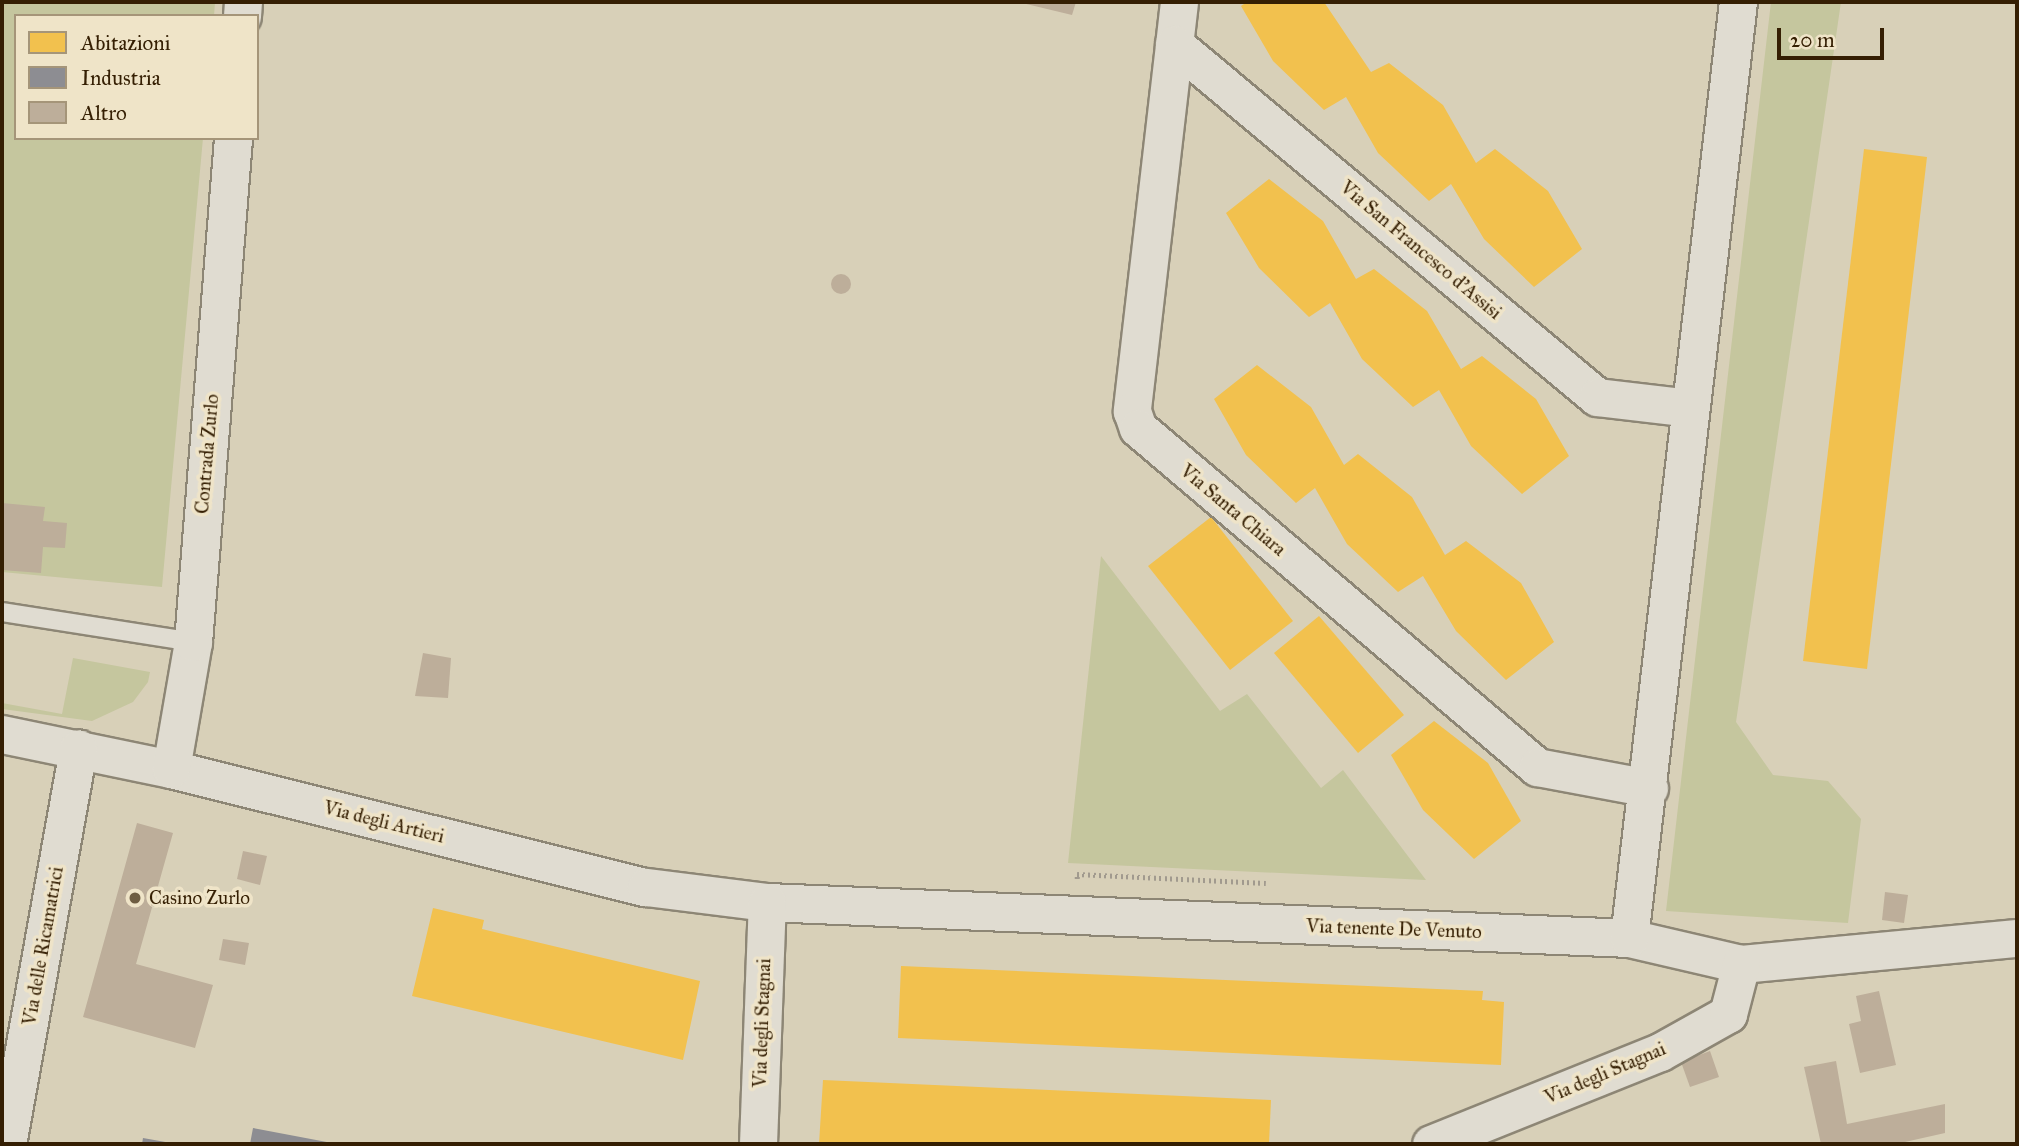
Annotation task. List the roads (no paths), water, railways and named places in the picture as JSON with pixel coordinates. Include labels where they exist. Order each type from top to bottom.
[{"type":"street","name":"Via Santa Chiara","points":[[1179,2],[1132,411],[1138,428],[1537,767],[1649,788]]},
{"type":"street","points":[[1629,938],[1649,788],[1738,2]]},
{"type":"street","name":"Via San Francesco d'Assisi","points":[[1174,44],[1597,397],[1690,408]]},
{"type":"street","name":"Contrada Zurlo","points":[[171,769],[192,642],[233,140]]},
{"type":"street","name":"Via degli Artieri","points":[[2,734],[171,769],[646,887],[767,902]]},
{"type":"street","name":"Via delle Ricamatrici","points":[[8,1144],[13,1050],[78,748]]},
{"type":"street","name":"Via tenente De Venuto","points":[[767,902],[1629,938],[1741,964],[2017,938]]},
{"type":"street","name":"Via degli Stagnai","points":[[758,1144],[767,902]]},
{"type":"street","name":"Via degli Stagnai","points":[[1431,1144],[1660,1052],[1728,1014],[1741,964]]},
{"type":"lane","points":[[2,612],[192,642]]},
{"type":"place","name":"Casino Zurlo","points":[[135,898]]}]
